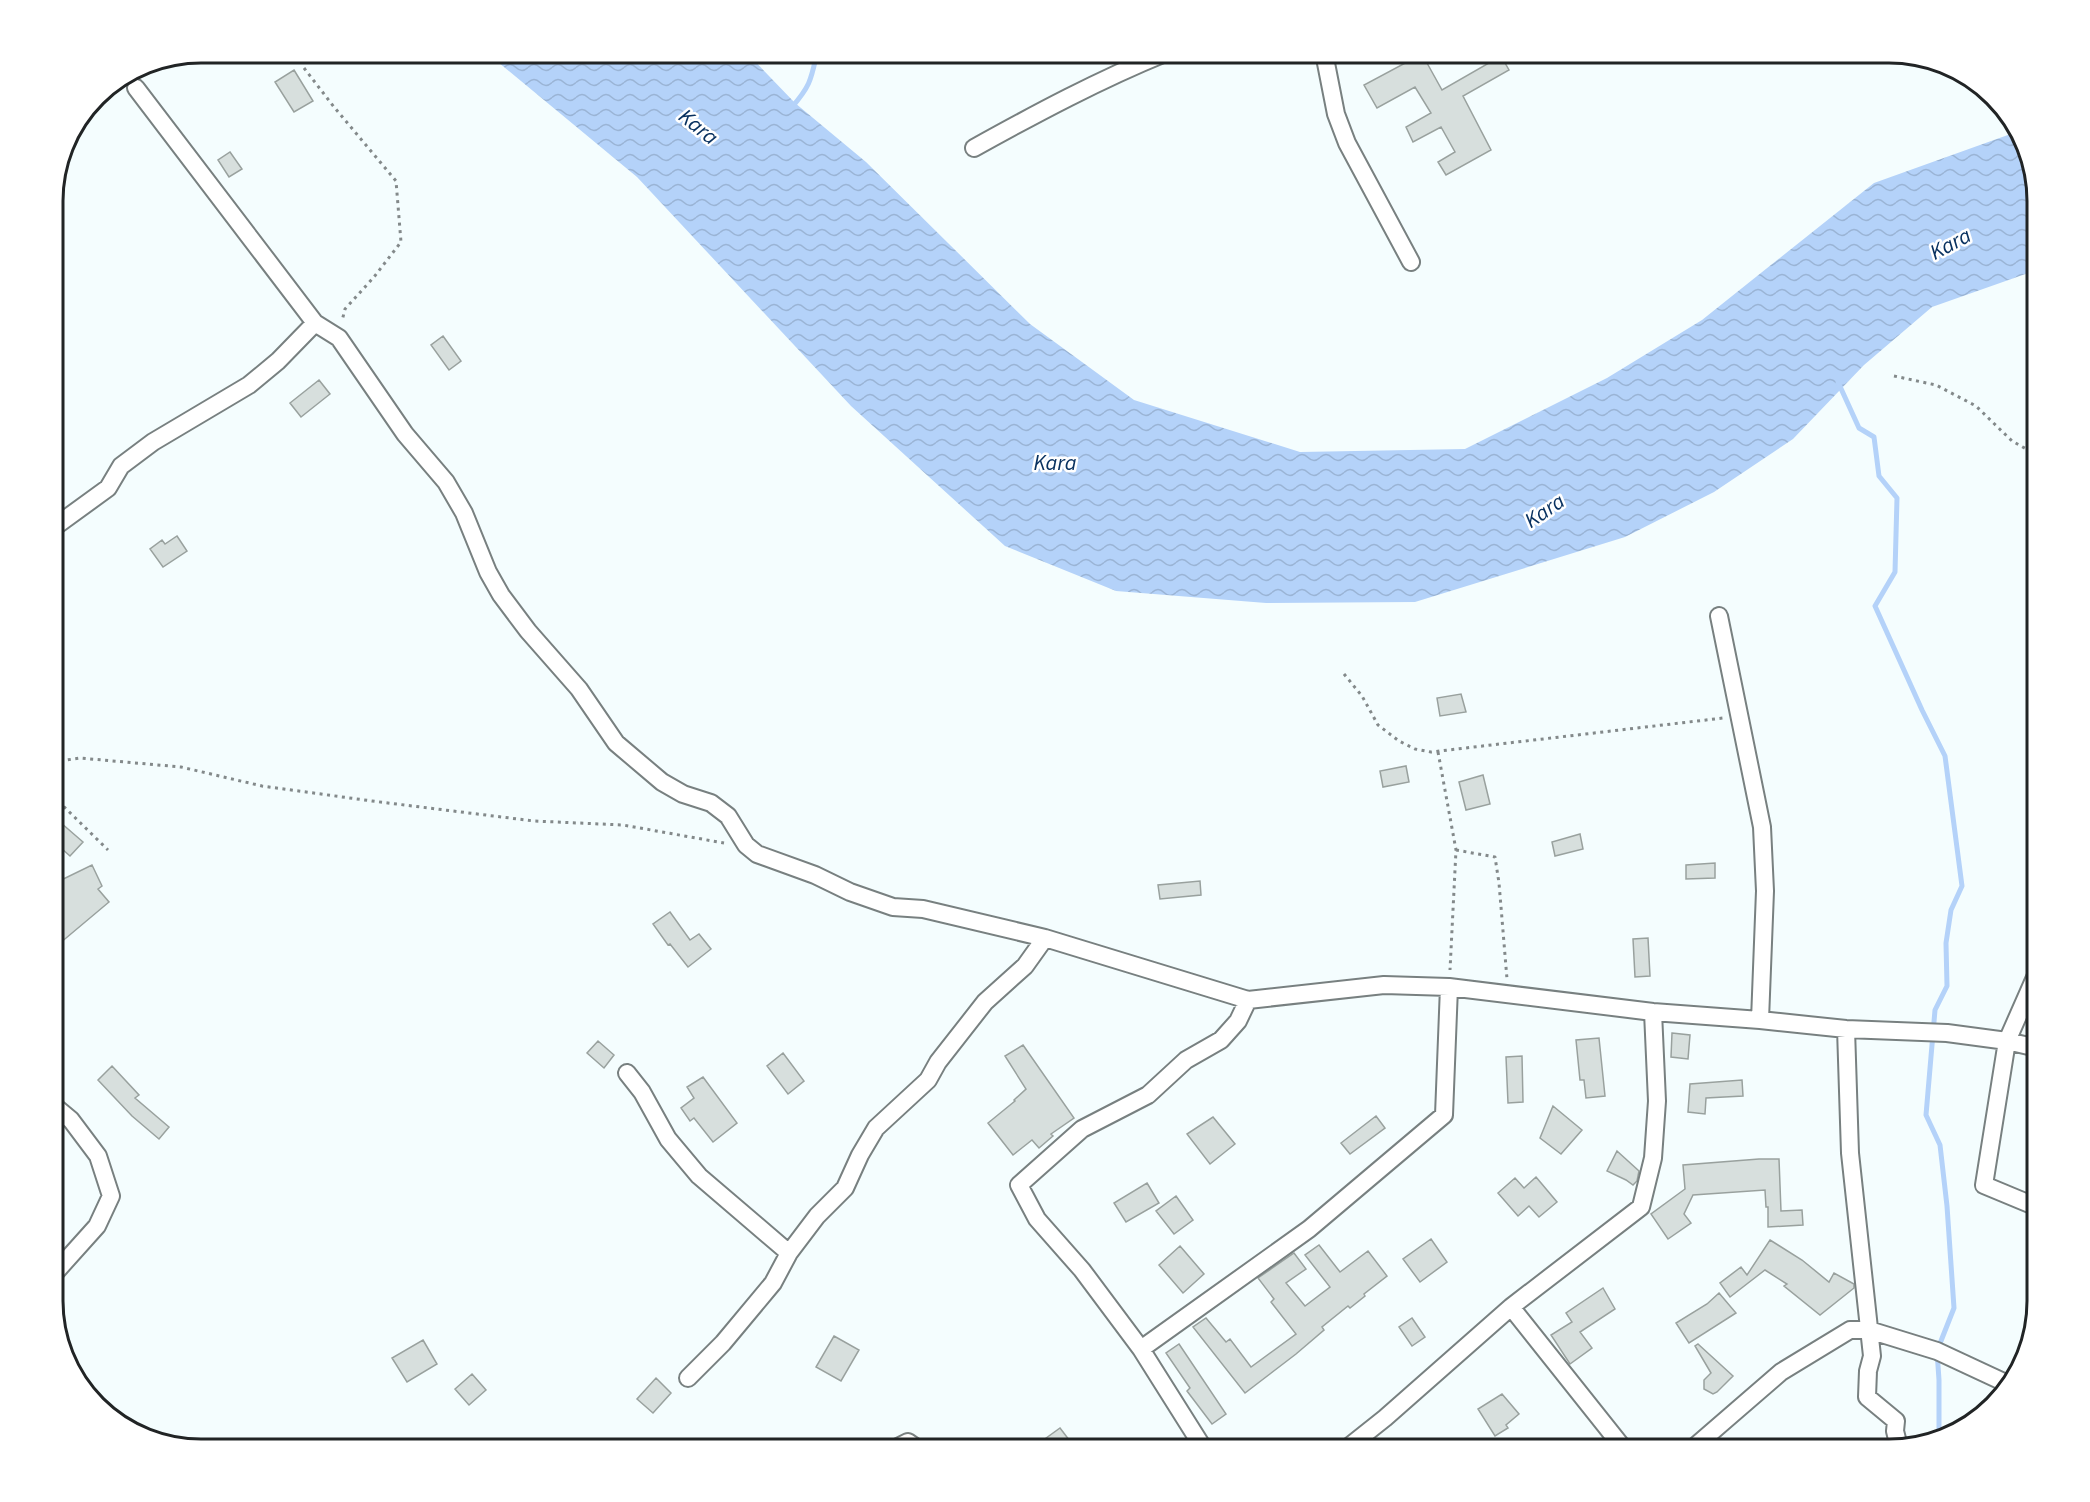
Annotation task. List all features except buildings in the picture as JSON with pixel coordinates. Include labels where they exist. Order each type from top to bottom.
[{"type":"street","points":[[974,148],[1076,93],[1140,63]]},
{"type":"street","points":[[1326,63],[1336,114],[1347,143],[1412,262]]},
{"type":"street","points":[[136,88],[315,323],[339,338],[405,434],[447,482],[464,513],[488,572],[501,594],[528,631],[579,689],[616,743],[662,782],[683,794],[711,803],[728,816],[746,845],[757,854],[893,907],[923,909],[1045,938],[1248,1000],[1383,985],[1449,987],[1653,1012],[1846,1029],[1947,1033],[2027,1046]]},
{"type":"street","points":[[63,521],[108,488],[121,466],[153,442],[249,385],[278,361],[315,323]]},
{"type":"street","points":[[1719,616],[1762,826],[1765,891],[1760,1020]]},
{"type":"street","points":[[688,1378],[723,1343],[773,1283],[789,1253],[817,1216],[846,1188],[860,1155],[876,1128],[928,1080],[938,1062],[985,1002],[1025,966],[1045,938]]},
{"type":"street","points":[[1141,1349],[1310,1228],[1444,1115],[1449,987]]},
{"type":"street","points":[[2027,996],[2007,1041],[1984,1185],[2027,1203]]},
{"type":"street","points":[[1198,1439],[1141,1349],[1082,1270],[1038,1219],[1019,1185],[1082,1129],[1148,1095],[1186,1060],[1221,1040],[1238,1021],[1248,1000]]},
{"type":"street","points":[[1359,1439],[1511,1307],[1641,1207],[1653,1158],[1657,1101],[1653,1012]]},
{"type":"street","points":[[1846,1029],[1850,1153],[1872,1356],[1868,1371],[1867,1397],[1896,1421],[1897,1439]]},
{"type":"street","points":[[627,1073],[642,1092],[668,1139],[699,1176],[789,1253]]},
{"type":"street","points":[[63,1113],[71,1120],[99,1156],[111,1196],[97,1226],[63,1264]]},
{"type":"street","points":[[1511,1307],[1616,1439]]},
{"type":"street","points":[[1704,1439],[1781,1372],[1850,1330],[1869,1330],[1936,1351],[2002,1381]]},
{"type":"path","points":[[303,68],[396,181],[401,242],[345,309],[339,338]]},
{"type":"path","points":[[1894,376],[1936,385],[1976,406],[2012,441],[2027,449]]},
{"type":"path","points":[[1344,674],[1362,696],[1378,725],[1399,741],[1415,749],[1438,752],[1739,716]]},
{"type":"path","points":[[1438,752],[1456,850],[1449,987]]},
{"type":"path","points":[[63,761],[80,758],[181,767],[262,786],[534,821],[624,825],[703,840],[746,845]]},
{"type":"path","points":[[63,806],[108,850]]},
{"type":"path","points":[[1456,850],[1495,857],[1508,995]]},
{"type":"water","name":"Kara","points":[[499,63],[757,63],[795,103],[866,162],[1030,324],[1134,400],[1300,452],[1465,449],[1607,378],[1702,320],[1874,183],[2010,134],[2017,148],[2026,183],[2027,274],[1932,307],[1864,365],[1793,439],[1714,492],[1625,537],[1415,602],[1266,603],[1116,591],[1005,546],[851,406],[637,177]]},
{"type":"waterway","points":[[792,107],[809,82],[814,63]]},
{"type":"waterway","points":[[1838,382],[1859,428],[1874,437],[1879,476],[1897,498],[1895,572],[1875,606],[1945,756],[1962,886],[1951,910],[1946,943],[1947,986],[1935,1010],[1926,1115],[1940,1145],[1954,1308],[1937,1351],[1939,1430]]}]
